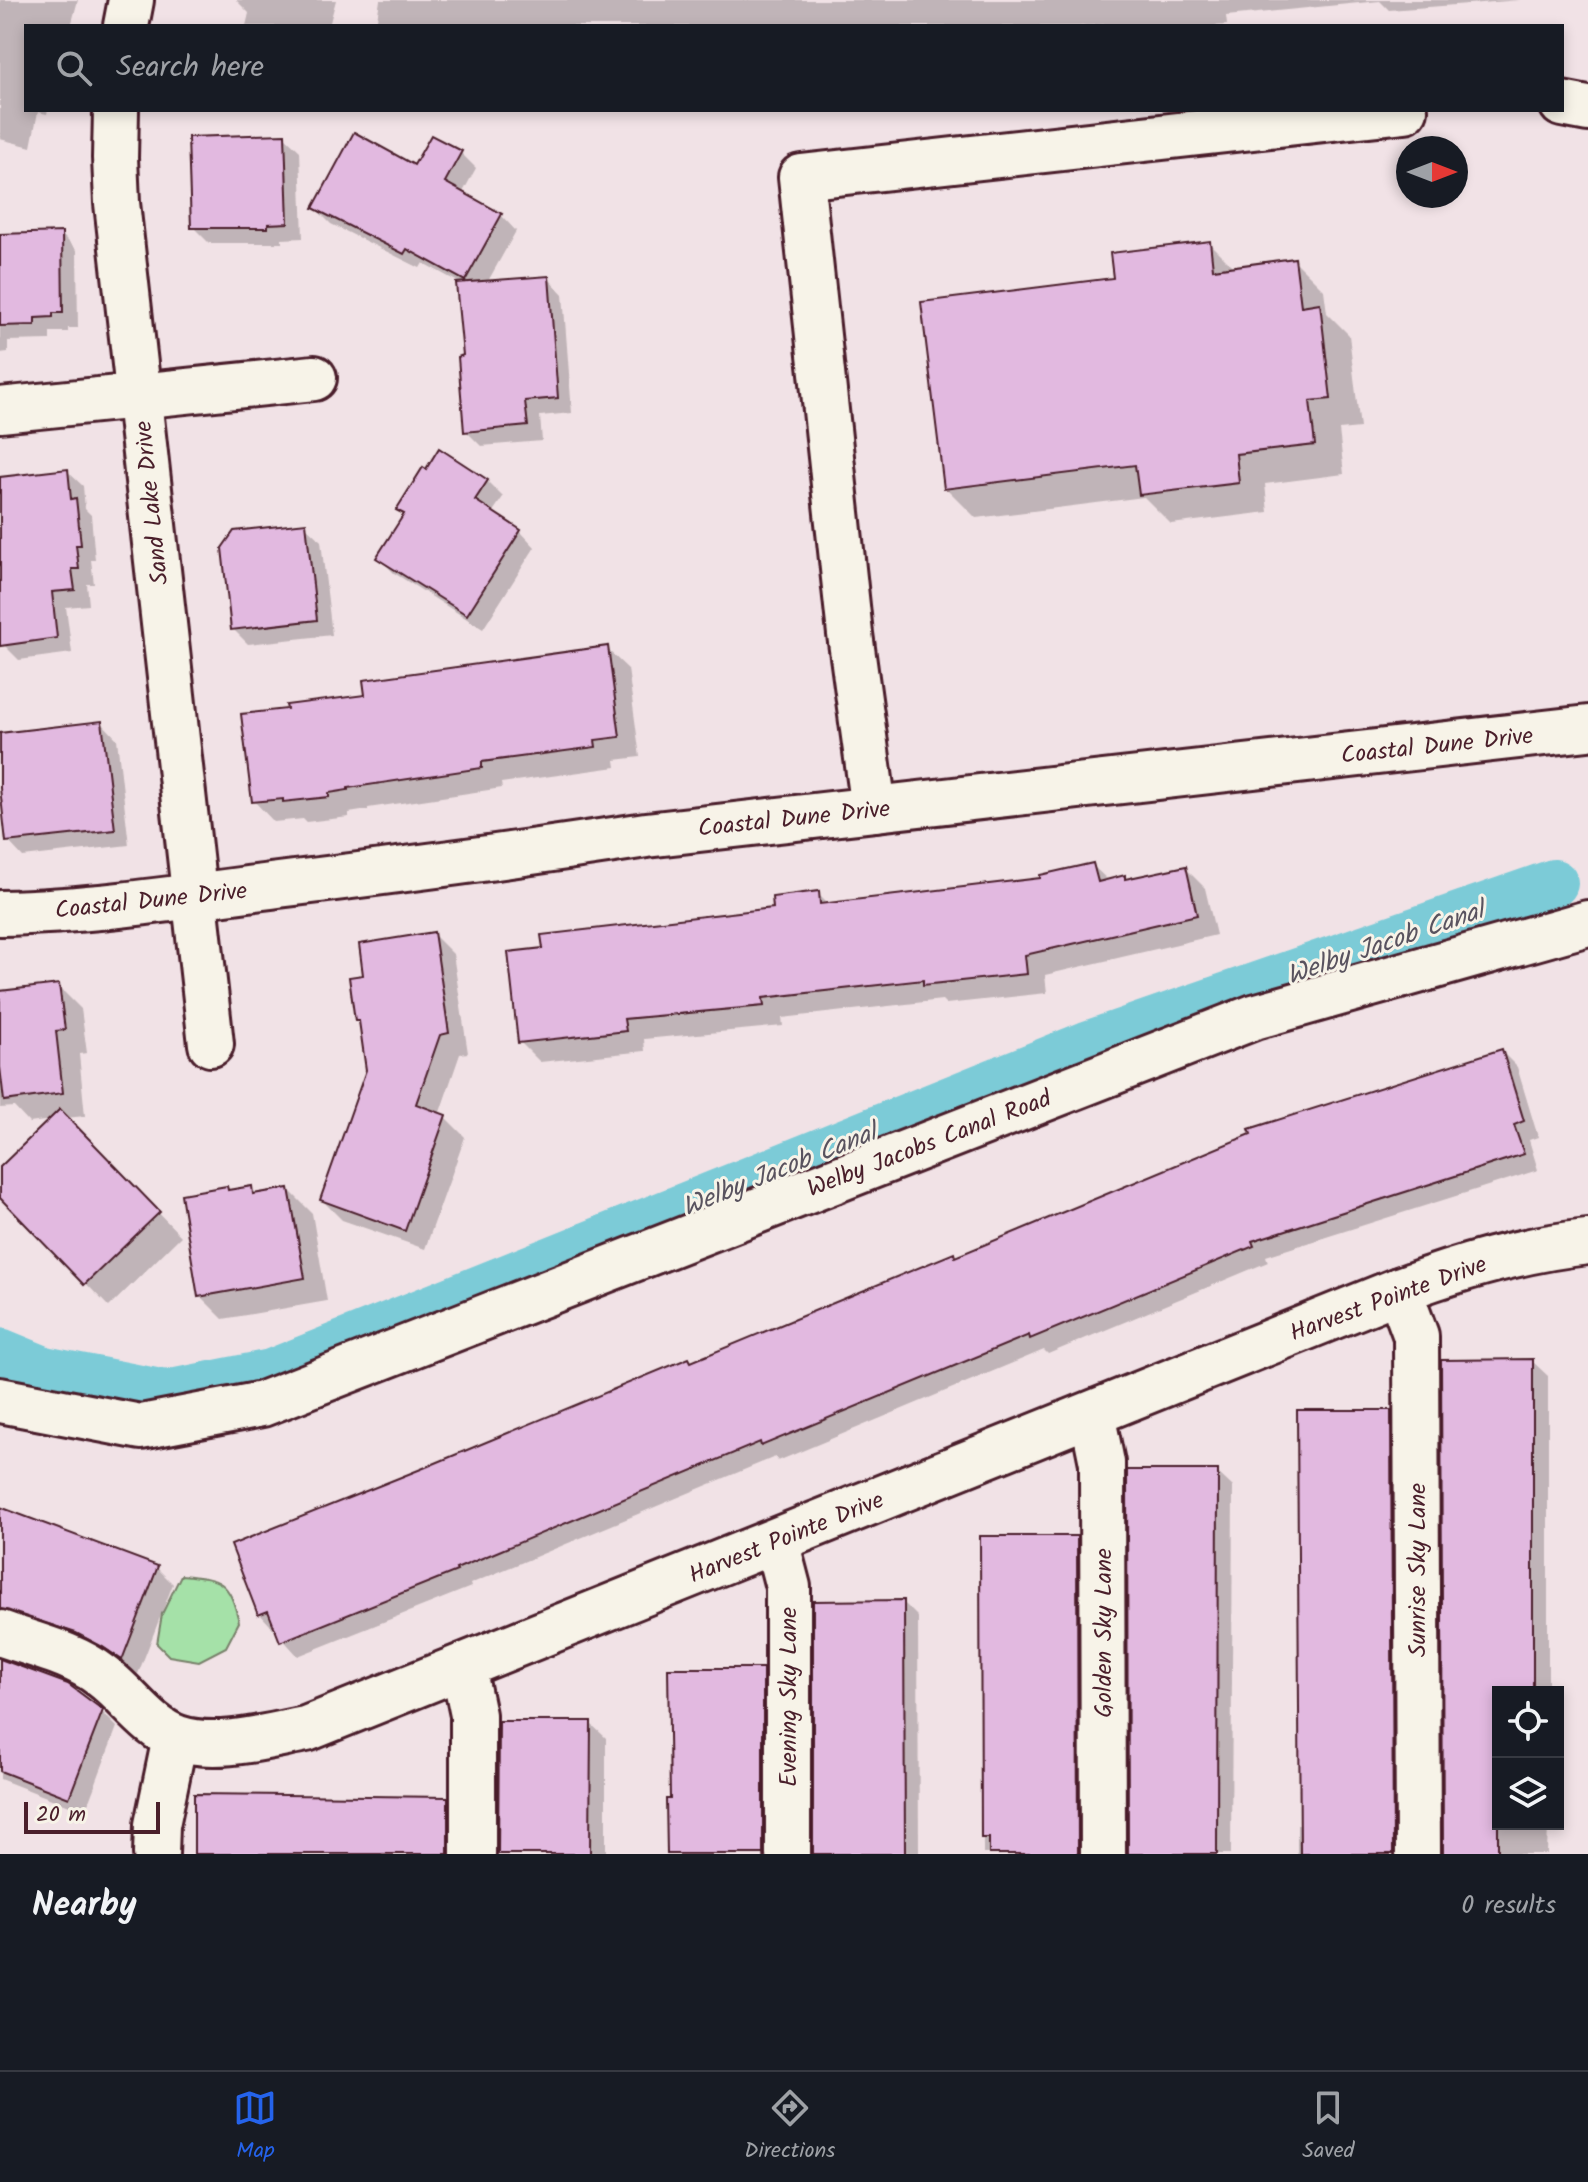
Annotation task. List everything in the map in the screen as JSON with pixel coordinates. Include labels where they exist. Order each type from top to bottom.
[{"type":"street","points":[[126,24],[131,0]]},
{"type":"street","points":[[1564,104],[1588,109]]},
{"type":"street","name":"Sand Lake Drive","points":[[116,112],[117,203],[211,1044]]},
{"type":"street","points":[[874,809],[850,634],[801,177],[1387,112]]},
{"type":"street","points":[[0,410],[314,378]]},
{"type":"street","name":"Coastal Dune Drive","points":[[0,913],[43,912],[195,896],[646,835],[1588,728]]},
{"type":"street","name":"Welby Jacobs Canal Road","points":[[0,1400],[141,1427],[262,1404],[1254,1017],[1588,923]]},
{"type":"street","name":"Harvest Pointe Drive","points":[[175,1738],[193,1742],[231,1741],[306,1729],[1399,1290],[1478,1262],[1558,1245],[1588,1242]]},
{"type":"street","name":"Sunrise Sky Lane","points":[[1399,1290],[1416,1336],[1418,1854]]},
{"type":"street","name":"Golden Sky Lane","points":[[1092,1414],[1102,1463],[1103,1854]]},
{"type":"street","name":"Evening Sky Lane","points":[[776,1541],[788,1587],[788,1854]]},
{"type":"street","points":[[0,1633],[92,1669],[175,1738],[157,1825],[156,1854]]},
{"type":"street","points":[[463,1667],[473,1715],[473,1854]]},
{"type":"green space","points":[[181,1575],[206,1578],[222,1584],[231,1598],[239,1622],[226,1647],[199,1661],[169,1656],[157,1644],[162,1614]]},
{"type":"building","points":[[354,132],[414,165],[431,135],[462,151],[445,182],[502,214],[465,281],[407,249],[404,254],[313,208]]},
{"type":"building","points":[[285,134],[288,223],[268,224],[268,228],[191,228],[188,137]]},
{"type":"building","points":[[62,232],[63,313],[35,318],[35,325],[0,326],[0,234]]},
{"type":"building","points":[[1210,241],[1213,269],[1295,258],[1301,306],[1320,303],[1331,399],[1310,401],[1315,445],[1236,454],[1239,483],[1139,495],[1135,465],[944,489],[921,302],[1113,278],[1110,253]]},
{"type":"building","points":[[549,276],[558,398],[525,401],[528,426],[464,432],[458,357],[463,355],[456,283]]},
{"type":"building","points":[[439,448],[488,480],[475,500],[521,530],[467,615],[376,558],[404,514],[396,510]]},
{"type":"building","points":[[68,469],[71,499],[76,498],[81,545],[76,545],[79,569],[72,569],[75,590],[52,592],[57,638],[0,646],[0,477]]},
{"type":"building","points":[[306,523],[317,620],[231,630],[222,548],[234,531]]},
{"type":"building","points":[[608,646],[620,737],[595,740],[596,747],[482,762],[482,768],[348,788],[329,793],[329,797],[252,802],[241,714],[365,695],[363,680]]},
{"type":"building","points":[[102,721],[115,830],[6,842],[0,788],[0,733]]},
{"type":"building","points":[[1093,863],[1098,882],[1186,866],[1197,915],[1025,955],[1027,974],[923,985],[923,980],[763,998],[764,1006],[624,1019],[626,1031],[518,1043],[508,952],[543,948],[541,935],[773,908],[772,897],[819,891],[820,904],[1040,878],[1040,875]]},
{"type":"building","points":[[434,932],[449,1033],[440,1035],[416,1104],[446,1115],[405,1231],[320,1200],[366,1070],[349,977],[363,975],[359,944]]},
{"type":"building","points":[[59,984],[65,1030],[56,1031],[63,1093],[4,1101],[0,1067],[0,991]]},
{"type":"building","points":[[1502,1049],[1524,1121],[1514,1125],[1524,1154],[1252,1241],[1254,1246],[1030,1339],[1029,1335],[761,1446],[760,1442],[457,1571],[280,1642],[268,1611],[258,1615],[231,1545],[689,1358],[691,1362],[954,1253],[955,1257],[1251,1134],[1249,1129]]},
{"type":"building","points":[[60,1109],[160,1212],[84,1285],[0,1198],[0,1167]]},
{"type":"building","points":[[227,1186],[228,1190],[252,1186],[253,1194],[289,1188],[305,1278],[198,1297],[181,1194]]},
{"type":"building","points":[[1533,1359],[1533,1686],[1492,1686],[1492,1830],[1498,1830],[1498,1854],[1443,1854],[1441,1360]]},
{"type":"building","points":[[1297,1410],[1391,1410],[1393,1854],[1300,1854]]},
{"type":"building","points":[[1127,1470],[1218,1470],[1217,1854],[1128,1854]]},
{"type":"building","points":[[0,1507],[158,1566],[122,1660],[76,1633],[0,1609]]},
{"type":"building","points":[[980,1536],[1077,1536],[1078,1854],[989,1854],[989,1838],[981,1838]]},
{"type":"building","points":[[904,1600],[905,1854],[813,1854],[813,1601]]},
{"type":"building","points":[[0,1659],[68,1684],[103,1710],[69,1798],[0,1771]]},
{"type":"building","points":[[668,1668],[763,1668],[763,1854],[667,1854],[666,1799],[670,1799]]},
{"type":"building","points":[[499,1721],[591,1721],[590,1854],[498,1854]]},
{"type":"building","points":[[194,1794],[448,1797],[448,1854],[194,1854]]},
{"type":"waterway","name":"Welby Jacob Canal","points":[[0,1352],[44,1370],[166,1394],[271,1373],[1087,1045],[1554,883]]}]
